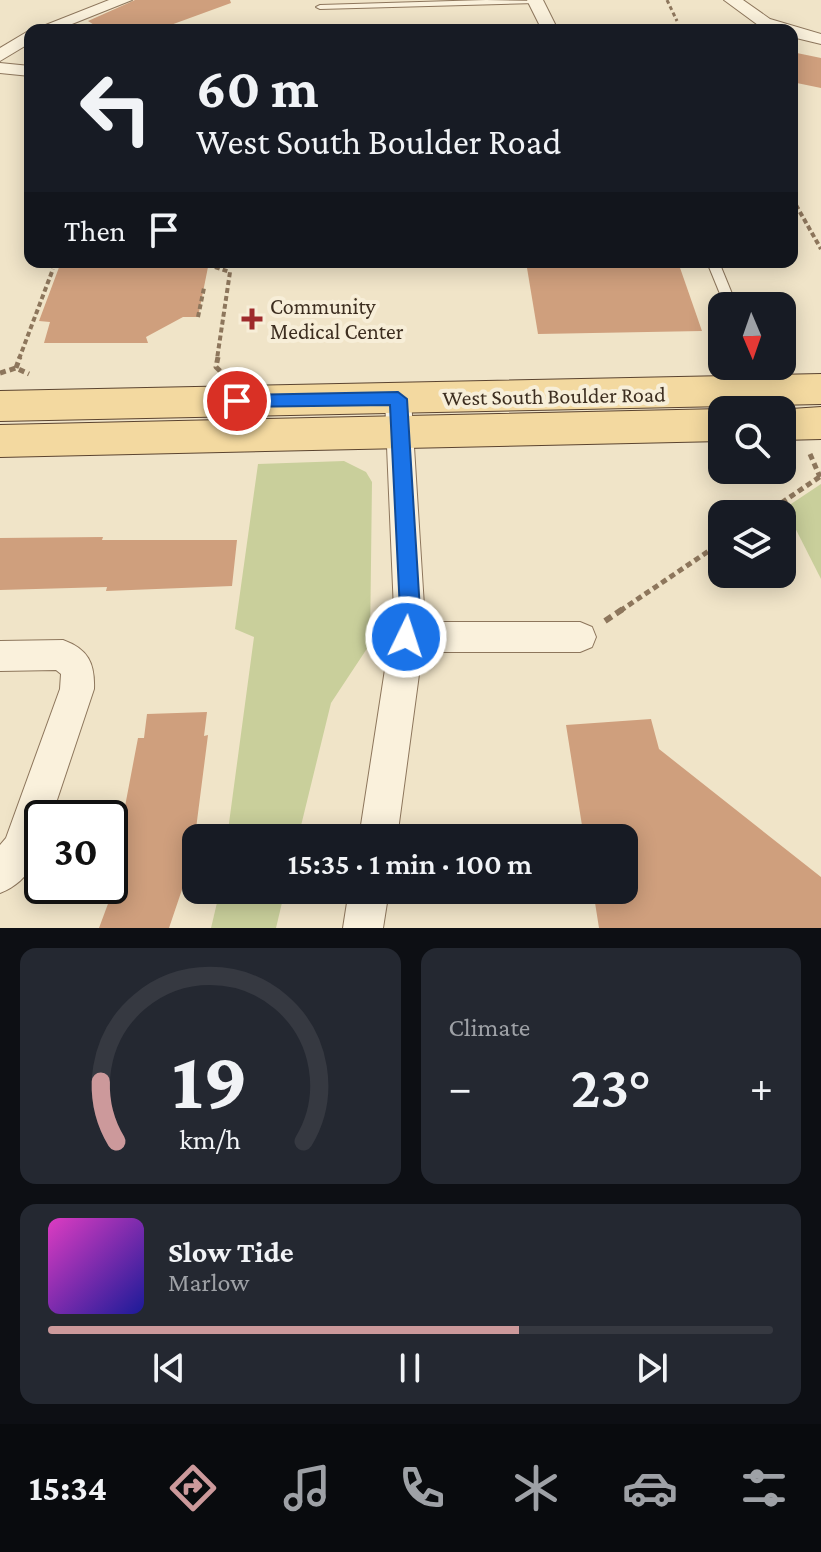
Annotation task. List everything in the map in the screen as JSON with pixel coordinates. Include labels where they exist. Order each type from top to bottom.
[{"type":"main road","name":"West South Boulder Road","points":[[0,441],[821,389]]},
{"type":"main road","name":"West South Boulder Road","points":[[0,406],[708,425]]},
{"type":"main road","points":[[796,424],[821,423]]},
{"type":"street","points":[[58,24],[124,0]]},
{"type":"street","points":[[732,0],[770,24]]},
{"type":"street","points":[[535,1],[547,24]]},
{"type":"street","points":[[798,33],[821,39]]},
{"type":"street","points":[[0,56],[24,39]]},
{"type":"street","points":[[0,68],[24,70]]},
{"type":"street","points":[[380,824],[400,702],[410,611],[400,415]]},
{"type":"street","points":[[406,637],[580,637]]},
{"type":"street","points":[[0,656],[63,655],[78,668],[77,689],[21,850],[0,874]]},
{"type":"street","points":[[363,928],[367,904]]},
{"type":"lane","points":[[320,7],[535,1]]},
{"type":"lane","points":[[715,268],[725,292]]},
{"type":"path","points":[[667,0],[677,21]]},
{"type":"path","points":[[798,209],[821,249]]},
{"type":"path","points":[[218,268],[230,272],[216,367],[225,376]]},
{"type":"path","points":[[16,368],[53,269]]},
{"type":"path","points":[[198,317],[204,288]]},
{"type":"path","points":[[786,500],[821,476]]},
{"type":"path","points":[[580,637],[708,551]]},
{"type":"green space","points":[[344,461],[366,472],[372,482],[370,644],[331,703],[301,824],[229,824],[254,637],[235,629],[258,464]]},
{"type":"green space","points":[[821,484],[821,579],[796,530],[796,501]]},
{"type":"green space","points":[[217,904],[282,904],[276,928],[211,928]]},
{"type":"building","points":[[135,0],[230,0],[231,3],[173,24],[93,24],[88,21]]},
{"type":"building","points":[[798,53],[821,58],[821,88],[798,83]]},
{"type":"building","name":"Community Medical Center","points":[[59,268],[208,268],[198,317],[183,317],[146,337],[148,343],[44,343],[50,322],[39,321]]},
{"type":"building","points":[[527,268],[680,268],[702,331],[538,334]]},
{"type":"building","points":[[103,537],[102,540],[237,540],[232,586],[106,591],[107,587],[0,590],[0,538]]},
{"type":"building","points":[[207,712],[204,736],[208,735],[197,824],[182,824],[182,890],[169,928],[99,928],[108,904],[128,904],[126,800],[138,738],[144,738],[147,714]]},
{"type":"building","points":[[651,719],[659,749],[821,877],[821,928],[599,928],[595,904],[638,904],[638,824],[582,824],[566,725]]},
{"type":"place","name":"Community Medical Center","points":[[252,319]]},
{"type":"route","points":[[237,401],[398,399],[410,611],[406,637]]}]
